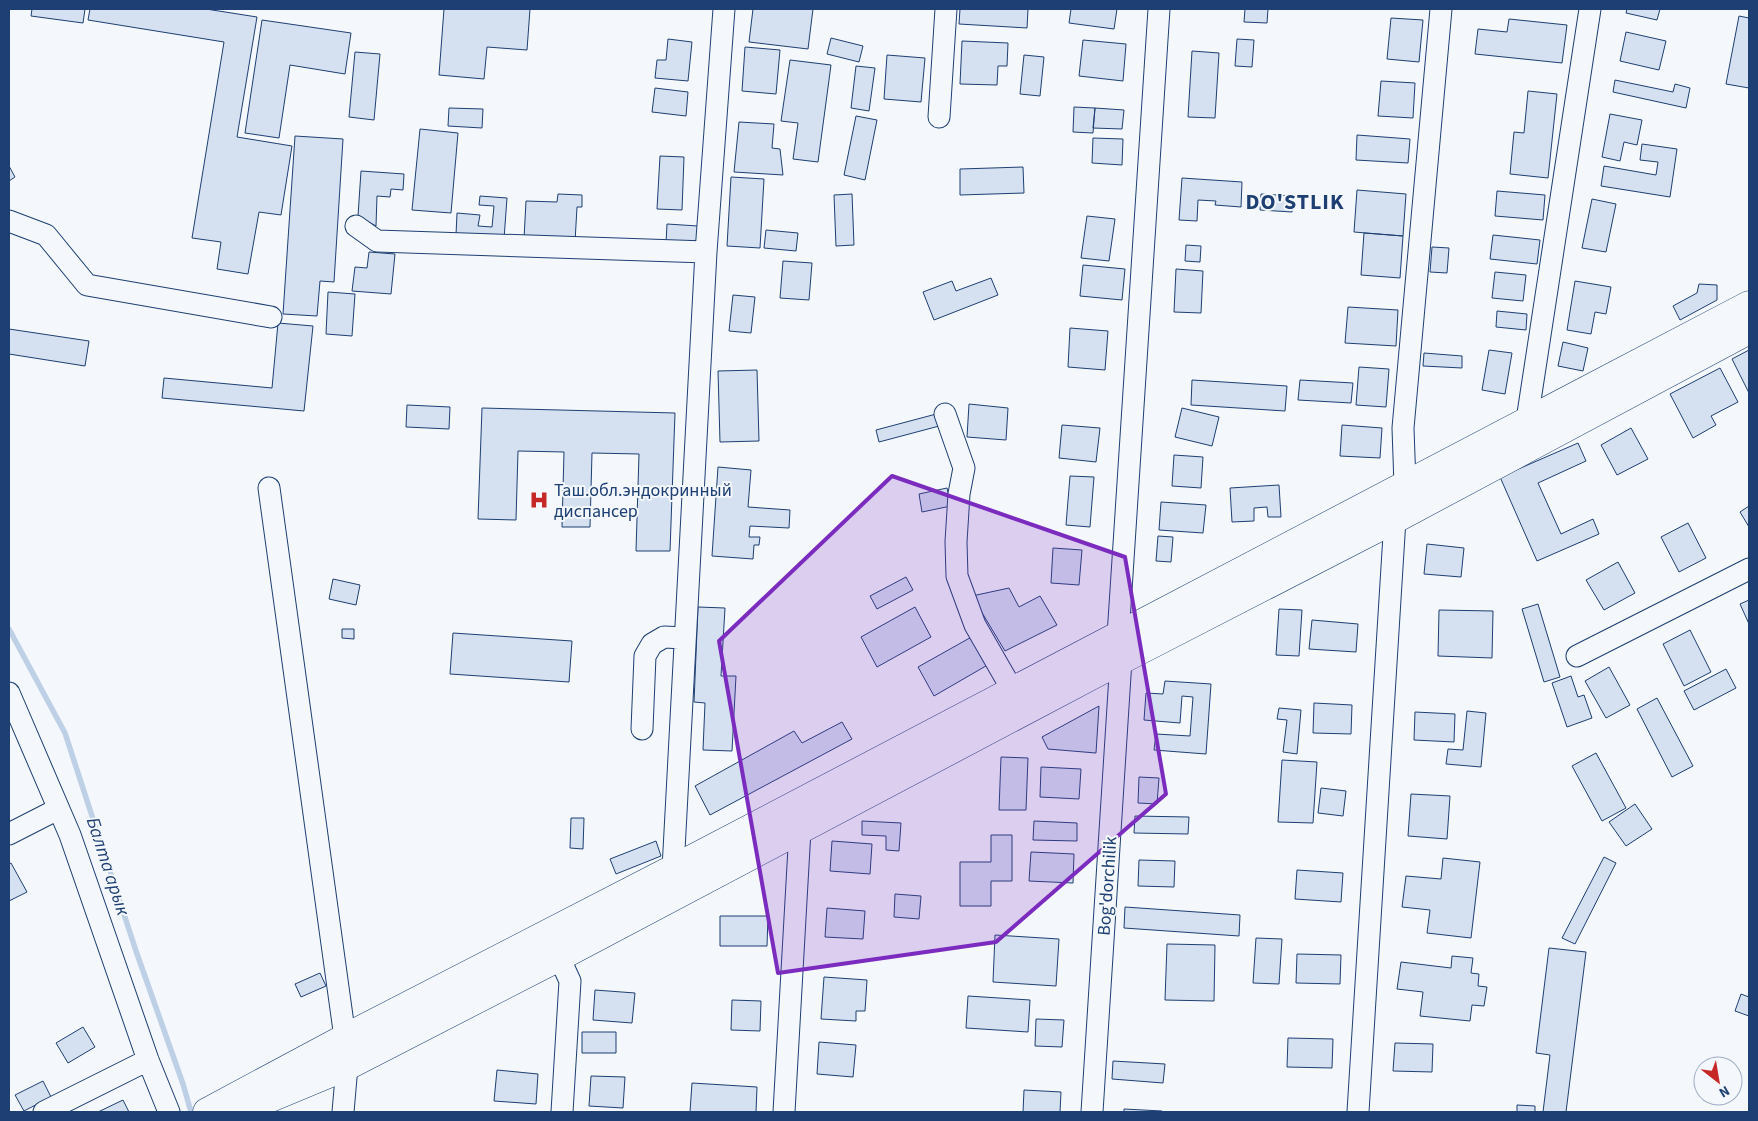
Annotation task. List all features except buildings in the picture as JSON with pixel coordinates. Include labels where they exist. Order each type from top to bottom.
[{"type":"main road","points":[[218,1111],[347,1066],[559,957],[800,830],[1405,485],[1749,306]]},
{"type":"main road","points":[[218,1111],[345,1038],[1013,691],[1119,648],[1395,519],[1749,330]]},
{"type":"street","points":[[674,868],[706,252],[724,9]]},
{"type":"street","points":[[939,117],[946,9]]},
{"type":"street","name":"Bog'dorchilik","points":[[1092,1112],[1159,9]]},
{"type":"street","points":[[1405,485],[1403,428],[1440,9]]},
{"type":"street","points":[[1527,420],[1590,9]]},
{"type":"street","points":[[9,221],[46,235],[87,285],[271,317]]},
{"type":"street","points":[[356,226],[377,241],[706,252]]},
{"type":"street","points":[[945,414],[964,468],[959,494],[956,542],[957,576],[975,625],[1013,691]]},
{"type":"street","points":[[269,488],[345,1038],[347,1066],[343,1112]]},
{"type":"street","points":[[1358,1112],[1395,519]]},
{"type":"street","points":[[1577,656],[1749,568]]},
{"type":"street","points":[[642,729],[645,656],[652,644],[664,637],[685,638]]},
{"type":"street","points":[[10,698],[70,835],[148,1060],[169,1112]]},
{"type":"street","points":[[9,834],[58,809]]},
{"type":"street","points":[[784,1112],[800,830]]},
{"type":"street","points":[[559,957],[570,981],[562,1112]]},
{"type":"street","points":[[44,1112],[148,1060]]},
{"type":"highlighted area","points":[[892,476],[1125,557],[1166,794],[996,942],[778,973],[719,641]]},
{"type":"waterway","name":"Балта арык","points":[[9,629],[65,733],[191,1112]]},
{"type":"place","name":"Таш.обл.эндокринный диспансер","points":[[539,500]]},
{"type":"district","name":"DO'STLIK","points":[[1295,201]]}]
